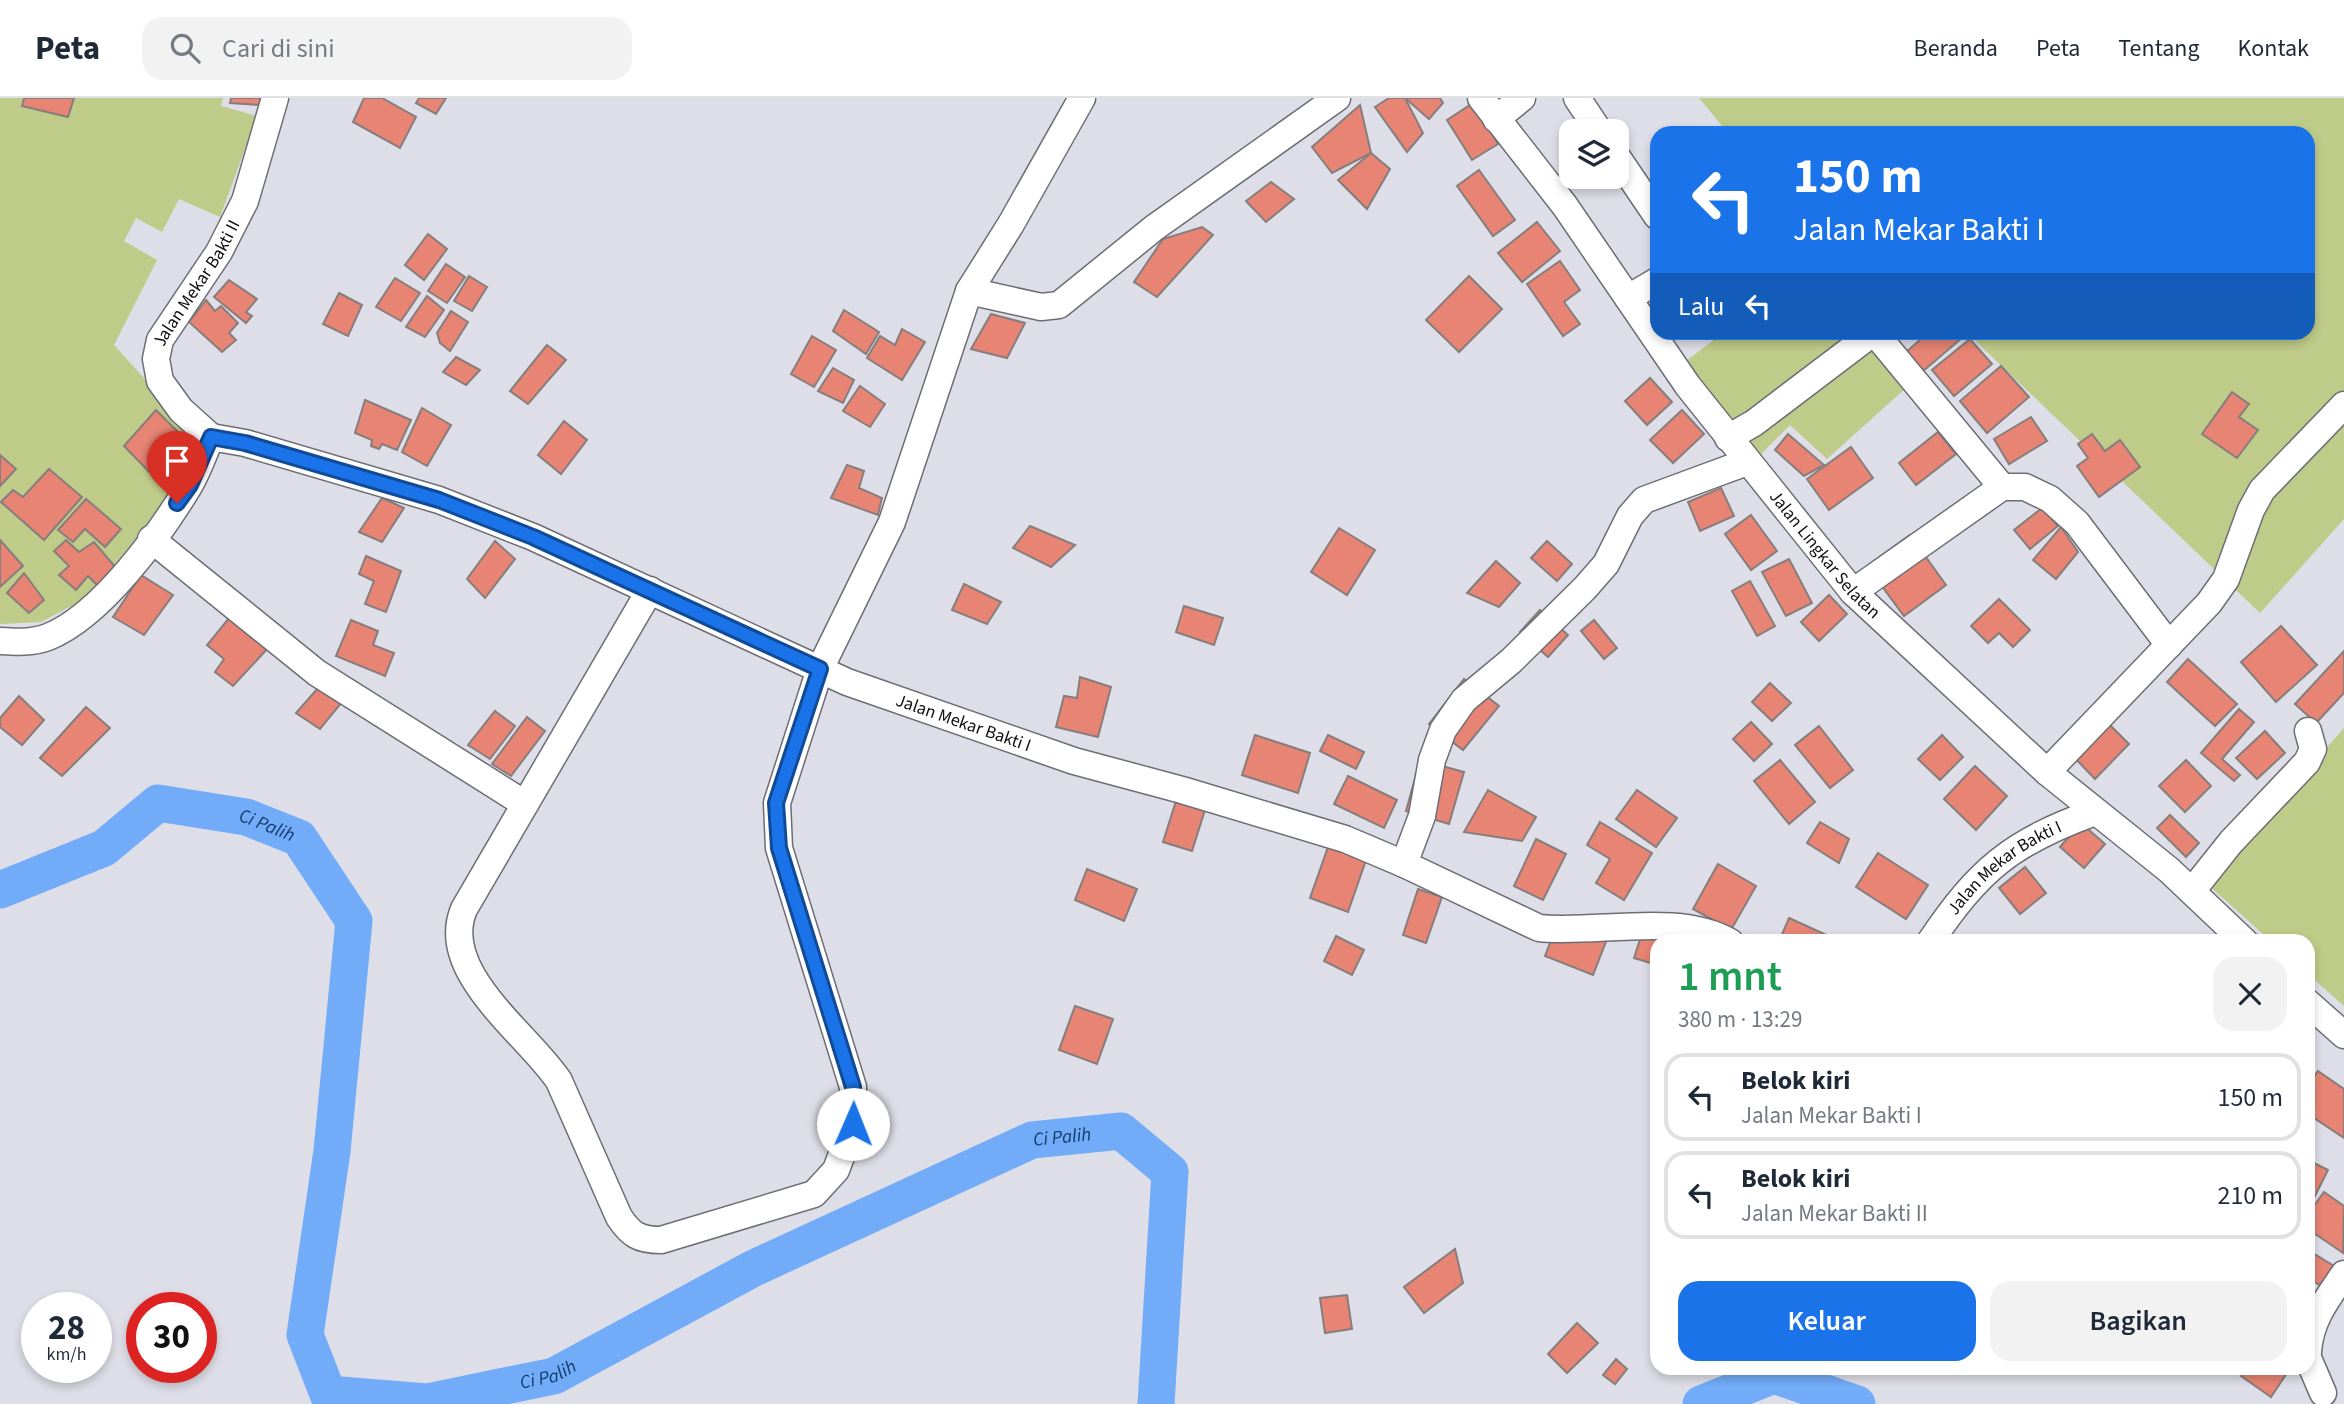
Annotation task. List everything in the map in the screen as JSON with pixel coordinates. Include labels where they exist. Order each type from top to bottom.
[{"type":"street","name":"Jalan Mekar Bakti II","points":[[211,437],[181,410],[160,381],[156,359],[160,340],[219,252],[245,201],[275,98]]},
{"type":"street","points":[[650,590],[458,922],[459,947],[490,1002],[546,1061],[559,1081],[620,1217],[631,1234],[645,1240],[661,1240],[814,1194],[836,1170],[855,1111],[853,1087],[779,848],[776,803],[820,669],[892,522],[969,291],[1011,224],[1082,98]]},
{"type":"street","points":[[969,291],[1041,307],[1059,305],[1154,228],[1338,98]]},
{"type":"street","points":[[1488,109],[1522,98]]},
{"type":"street","points":[[1577,98],[1591,119]]},
{"type":"street","name":"Jalan Lingkar Selatan","points":[[1488,109],[1565,206],[1650,329]]},
{"type":"street","points":[[1629,175],[1650,206]]},
{"type":"street","points":[[1628,298],[1650,285]]},
{"type":"street","name":"Jalan Lingkar Selatan","points":[[1658,340],[1728,438],[1853,592],[2047,772],[2192,891],[2237,934]]},
{"type":"street","points":[[1728,438],[1754,423],[1863,340]]},
{"type":"street","points":[[1881,340],[2002,487]]},
{"type":"street","points":[[2047,772],[2209,603],[2226,579],[2262,490],[2344,405]]},
{"type":"street","points":[[0,641],[24,642],[48,637],[67,626],[114,588],[190,485],[211,437]]},
{"type":"street","name":"Jalan Mekar Bakti I","points":[[211,437],[245,443],[439,500],[533,537],[882,695],[1074,761],[1345,839],[1539,928],[1563,930],[1674,927],[1697,929],[1710,934]]},
{"type":"street","points":[[1404,864],[1422,816],[1443,730],[1464,700],[1511,661],[1585,588],[1606,564],[1630,516],[1644,500],[1746,461]]},
{"type":"street","points":[[1853,592],[2002,487],[2025,487],[2050,499],[2077,523],[2169,645]]},
{"type":"street","points":[[151,539],[317,673],[525,804]]},
{"type":"street","points":[[2192,891],[2231,842],[2307,762],[2313,749],[2308,731]]},
{"type":"street","name":"Jalan Mekar Bakti I","points":[[1935,934],[1956,903],[1983,872],[2013,849],[2047,830],[2095,812]]},
{"type":"street","points":[[2315,1009],[2344,1035]]},
{"type":"street","points":[[2315,1317],[2344,1273]]},
{"type":"street","points":[[2315,1374],[2323,1393]]},
{"type":"green space","points":[[0,98],[223,98],[221,106],[257,116],[220,217],[179,199],[162,232],[136,218],[124,241],[157,260],[114,345],[172,409],[190,442],[184,474],[131,545],[83,600],[41,622],[0,624]]},
{"type":"green space","points":[[1699,98],[2344,98],[2344,519],[2260,613],[1974,340],[2315,340],[2315,126],[1722,126]]},
{"type":"green space","points":[[1714,340],[1887,340],[1917,378],[1827,459],[1790,425],[1758,457],[1686,361]]},
{"type":"green space","points":[[2344,728],[2344,1006],[2315,980],[2315,934],[2263,934],[2207,884]]},
{"type":"building","points":[[24,98],[74,98],[68,117],[22,106]]},
{"type":"building","points":[[231,98],[261,98],[259,105],[230,103]]},
{"type":"building","points":[[364,98],[382,98],[416,117],[400,148],[353,122]]},
{"type":"building","points":[[419,98],[446,98],[436,114],[416,103]]},
{"type":"building","points":[[1389,98],[1405,98],[1423,133],[1407,152],[1375,107]]},
{"type":"building","points":[[1405,98],[1440,98],[1443,103],[1429,119]]},
{"type":"building","points":[[1473,103],[1498,144],[1472,160],[1447,120]]},
{"type":"building","points":[[1360,105],[1371,153],[1332,173],[1312,147]]},
{"type":"building","points":[[1371,153],[1390,169],[1367,209],[1338,180]]},
{"type":"building","points":[[1479,170],[1515,220],[1493,236],[1457,186]]},
{"type":"building","points":[[1271,182],[1294,199],[1266,222],[1246,201]]},
{"type":"building","points":[[1537,222],[1560,251],[1522,282],[1498,253]]},
{"type":"building","points":[[1202,227],[1213,235],[1157,297],[1134,282],[1163,239]]},
{"type":"building","points":[[428,234],[447,249],[424,280],[405,265]]},
{"type":"building","points":[[1560,261],[1580,290],[1564,302],[1580,324],[1563,336],[1527,284]]},
{"type":"building","points":[[446,264],[465,277],[447,303],[428,291]]},
{"type":"building","points":[[469,276],[487,287],[472,311],[454,301]]},
{"type":"building","points":[[1469,276],[1502,309],[1459,352],[1426,320]]},
{"type":"building","points":[[395,278],[420,293],[401,321],[376,307]]},
{"type":"building","points":[[229,280],[257,299],[246,312],[252,316],[246,323],[214,297]]},
{"type":"building","points":[[339,293],[362,305],[348,336],[323,324]]},
{"type":"building","points":[[427,296],[444,310],[425,337],[406,327]]},
{"type":"building","points":[[206,300],[215,311],[221,306],[238,323],[229,333],[236,340],[222,352],[189,322]]},
{"type":"building","points":[[844,310],[879,332],[866,354],[833,331]]},
{"type":"building","points":[[451,311],[468,322],[450,351],[440,343],[437,333]]},
{"type":"building","points":[[991,314],[1025,323],[1007,358],[971,349]]},
{"type":"building","points":[[902,329],[925,342],[902,380],[867,358],[880,336],[895,345]]},
{"type":"building","points":[[812,336],[836,350],[814,387],[791,374]]},
{"type":"building","points":[[1920,340],[1960,340],[1923,371],[1906,352]]},
{"type":"building","points":[[1969,340],[1992,364],[1954,396],[1932,370]]},
{"type":"building","points":[[547,345],[566,360],[528,404],[510,391]]},
{"type":"building","points":[[456,357],[480,370],[466,385],[443,372]]},
{"type":"building","points":[[2001,366],[2029,397],[1987,433],[1960,401]]},
{"type":"building","points":[[833,368],[854,380],[843,403],[818,391]]},
{"type":"building","points":[[1650,378],[1672,402],[1647,425],[1625,401]]},
{"type":"building","points":[[860,386],[885,404],[870,427],[843,411]]},
{"type":"building","points":[[2232,392],[2249,404],[2239,417],[2258,430],[2237,458],[2202,434]]},
{"type":"building","points":[[365,400],[411,420],[397,450],[382,444],[379,449],[371,446],[372,440],[355,433]]},
{"type":"building","points":[[422,408],[451,425],[427,466],[402,452]]},
{"type":"building","points":[[156,410],[177,431],[165,443],[181,459],[160,483],[124,446]]},
{"type":"building","points":[[1682,410],[1704,434],[1673,463],[1650,440]]},
{"type":"building","points":[[2031,417],[2047,441],[2009,464],[1994,439]]},
{"type":"building","points":[[564,421],[587,440],[561,474],[538,455]]},
{"type":"building","points":[[1938,432],[1956,454],[1916,485],[1899,463]]},
{"type":"building","points":[[1788,434],[1824,465],[1804,476],[1775,450]]},
{"type":"building","points":[[2092,434],[2105,451],[2120,440],[2140,467],[2099,497],[2077,466],[2088,458],[2078,444]]},
{"type":"building","points":[[1851,447],[1873,478],[1829,510],[1807,479]]},
{"type":"building","points":[[0,455],[16,469],[0,486]]},
{"type":"building","points":[[847,465],[864,471],[859,488],[882,498],[878,515],[831,498]]},
{"type":"building","points":[[49,469],[82,497],[44,540],[1,502],[13,490],[23,497]]},
{"type":"building","points":[[1721,488],[1734,516],[1700,531],[1688,502]]},
{"type":"building","points":[[382,498],[404,508],[382,542],[359,532]]},
{"type":"building","points":[[86,499],[121,529],[105,547],[85,529],[73,542],[58,530]]},
{"type":"building","points":[[2042,508],[2058,526],[2030,549],[2014,530]]},
{"type":"building","points":[[1751,515],[1777,551],[1751,570],[1725,534]]},
{"type":"building","points":[[1030,526],[1075,545],[1051,567],[1013,548]]},
{"type":"building","points":[[2061,527],[2078,552],[2056,579],[2033,560]]},
{"type":"building","points":[[1339,528],[1375,550],[1347,595],[1311,572]]},
{"type":"building","points":[[1910,535],[1946,585],[1904,616],[1867,566]]},
{"type":"building","points":[[0,540],[23,566],[0,587]]},
{"type":"building","points":[[66,540],[79,552],[94,542],[117,569],[99,587],[88,576],[76,590],[59,575],[69,566],[54,551]]},
{"type":"building","points":[[495,541],[515,559],[485,598],[467,579]]},
{"type":"building","points":[[1547,541],[1572,564],[1557,581],[1531,558]]},
{"type":"building","points":[[366,556],[401,571],[386,612],[365,604],[374,581],[359,574]]},
{"type":"building","points":[[1789,559],[1812,603],[1786,616],[1762,572]]},
{"type":"building","points":[[1496,561],[1520,583],[1499,607],[1467,593]]},
{"type":"building","points":[[24,573],[44,600],[29,613],[7,593]]},
{"type":"building","points":[[141,575],[173,595],[144,635],[113,617]]},
{"type":"building","points":[[1750,581],[1775,626],[1757,636],[1732,591]]},
{"type":"building","points":[[964,584],[1001,602],[987,624],[952,610]]},
{"type":"building","points":[[1829,595],[1847,614],[1819,641],[1801,622]]},
{"type":"building","points":[[1999,599],[2030,630],[2013,647],[1999,633],[1988,643],[1971,626]]},
{"type":"building","points":[[1184,606],[1223,618],[1214,645],[1176,632]]},
{"type":"building","points":[[1540,610],[1568,635],[1548,657],[1520,632]]},
{"type":"building","points":[[230,617],[268,648],[233,686],[215,672],[224,659],[207,645]]},
{"type":"building","points":[[351,620],[378,631],[373,645],[394,653],[385,676],[336,656]]},
{"type":"building","points":[[1594,620],[1617,648],[1604,659],[1581,631]]},
{"type":"building","points":[[2281,626],[2317,665],[2276,702],[2241,662]]},
{"type":"building","points":[[2344,651],[2344,693],[2316,723],[2295,704]]},
{"type":"building","points":[[2188,659],[2237,704],[2215,726],[2167,682]]},
{"type":"building","points":[[1080,677],[1111,687],[1098,737],[1056,727],[1064,696],[1077,698]]},
{"type":"building","points":[[1464,679],[1499,706],[1463,750],[1429,724]]},
{"type":"building","points":[[1770,683],[1791,703],[1772,721],[1752,702]]},
{"type":"building","points":[[318,688],[342,702],[320,729],[296,713]]},
{"type":"building","points":[[19,696],[44,720],[22,745],[0,727],[0,718]]},
{"type":"building","points":[[86,707],[110,728],[62,776],[40,758]]},
{"type":"building","points":[[2239,709],[2254,722],[2222,759],[2240,775],[2234,781],[2201,753]]},
{"type":"building","points":[[495,711],[515,726],[490,759],[468,745]]},
{"type":"building","points":[[527,717],[545,731],[511,776],[492,764]]},
{"type":"building","points":[[2103,718],[2129,744],[2095,779],[2069,752]]},
{"type":"building","points":[[1751,722],[1772,744],[1754,761],[1733,739]]},
{"type":"building","points":[[1819,726],[1853,770],[1830,788],[1795,745]]},
{"type":"building","points":[[2265,731],[2285,753],[2257,779],[2236,758]]},
{"type":"building","points":[[1255,735],[1310,753],[1298,793],[1242,775]]},
{"type":"building","points":[[1328,735],[1364,752],[1356,769],[1320,751]]},
{"type":"building","points":[[1942,735],[1963,757],[1940,780],[1918,759]]},
{"type":"building","points":[[1420,760],[1464,772],[1449,824],[1406,811]]},
{"type":"building","points":[[1780,760],[1815,802],[1789,824],[1754,781]]},
{"type":"building","points":[[2186,760],[2211,786],[2185,812],[2159,786]]},
{"type":"building","points":[[1975,766],[2007,796],[1976,830],[1944,799]]},
{"type":"building","points":[[1348,776],[1397,800],[1384,828],[1334,804]]},
{"type":"building","points":[[1488,790],[1536,817],[1522,841],[1464,832]]},
{"type":"building","points":[[1637,790],[1677,818],[1656,847],[1616,819]]},
{"type":"building","points":[[1176,801],[1205,810],[1192,851],[1163,842]]},
{"type":"building","points":[[2170,815],[2199,843],[2186,857],[2157,828]]},
{"type":"building","points":[[1600,822],[1652,853],[1624,900],[1596,883],[1610,859],[1587,845]]},
{"type":"building","points":[[1820,822],[1849,839],[1839,863],[1807,843]]},
{"type":"building","points":[[2081,823],[2105,844],[2084,868],[2060,847]]},
{"type":"building","points":[[1536,839],[1566,854],[1543,900],[1514,886]]},
{"type":"building","points":[[1328,847],[1366,860],[1348,912],[1310,898]]},
{"type":"building","points":[[1878,853],[1928,885],[1906,919],[1856,887]]},
{"type":"building","points":[[1718,864],[1756,886],[1731,930],[1693,909]]},
{"type":"building","points":[[2025,867],[2046,893],[2020,914],[1999,888]]},
{"type":"building","points":[[1087,869],[1137,889],[1124,921],[1075,900]]},
{"type":"building","points":[[1418,889],[1442,897],[1426,943],[1403,935]]},
{"type":"building","points":[[1789,918],[1824,934],[1782,934]]},
{"type":"building","points":[[1559,920],[1607,939],[1593,975],[1545,956]]},
{"type":"building","points":[[1642,933],[1650,936],[1650,963],[1634,958]]},
{"type":"building","points":[[1336,936],[1364,950],[1352,975],[1324,961]]},
{"type":"building","points":[[1075,1006],[1113,1019],[1097,1064],[1059,1050]]},
{"type":"building","points":[[2318,1071],[2344,1089],[2344,1138],[2315,1119],[2315,1076]]},
{"type":"building","points":[[2315,1164],[2328,1170],[2315,1196]]},
{"type":"building","points":[[2324,1192],[2344,1206],[2343,1253],[2315,1234],[2315,1204]]},
{"type":"building","points":[[1455,1249],[1463,1283],[1424,1313],[1404,1287]]},
{"type":"building","points":[[2315,1254],[2339,1269],[2326,1289],[2315,1282]]},
{"type":"building","points":[[1347,1295],[1352,1329],[1325,1333],[1320,1298]]},
{"type":"building","points":[[1577,1323],[1598,1343],[1567,1373],[1548,1354]]},
{"type":"building","points":[[1616,1359],[1627,1369],[1615,1384],[1603,1375]]},
{"type":"building","points":[[2242,1375],[2286,1375],[2271,1397]]},
{"type":"waterway","name":"Ci Palih","points":[[0,890],[104,848],[158,803],[246,817],[299,838],[354,921],[332,1151],[305,1335],[328,1394],[427,1402],[554,1376],[754,1268],[1032,1140],[1121,1131],[1170,1172],[1156,1404]]},
{"type":"waterway","name":"Ci Palih","points":[[1701,1404],[1774,1375],[1857,1404]]},
{"type":"route","points":[[177,503],[190,485],[211,437],[245,443],[439,500],[533,537],[820,669],[776,803],[779,848],[853,1087],[853,1124]]}]
